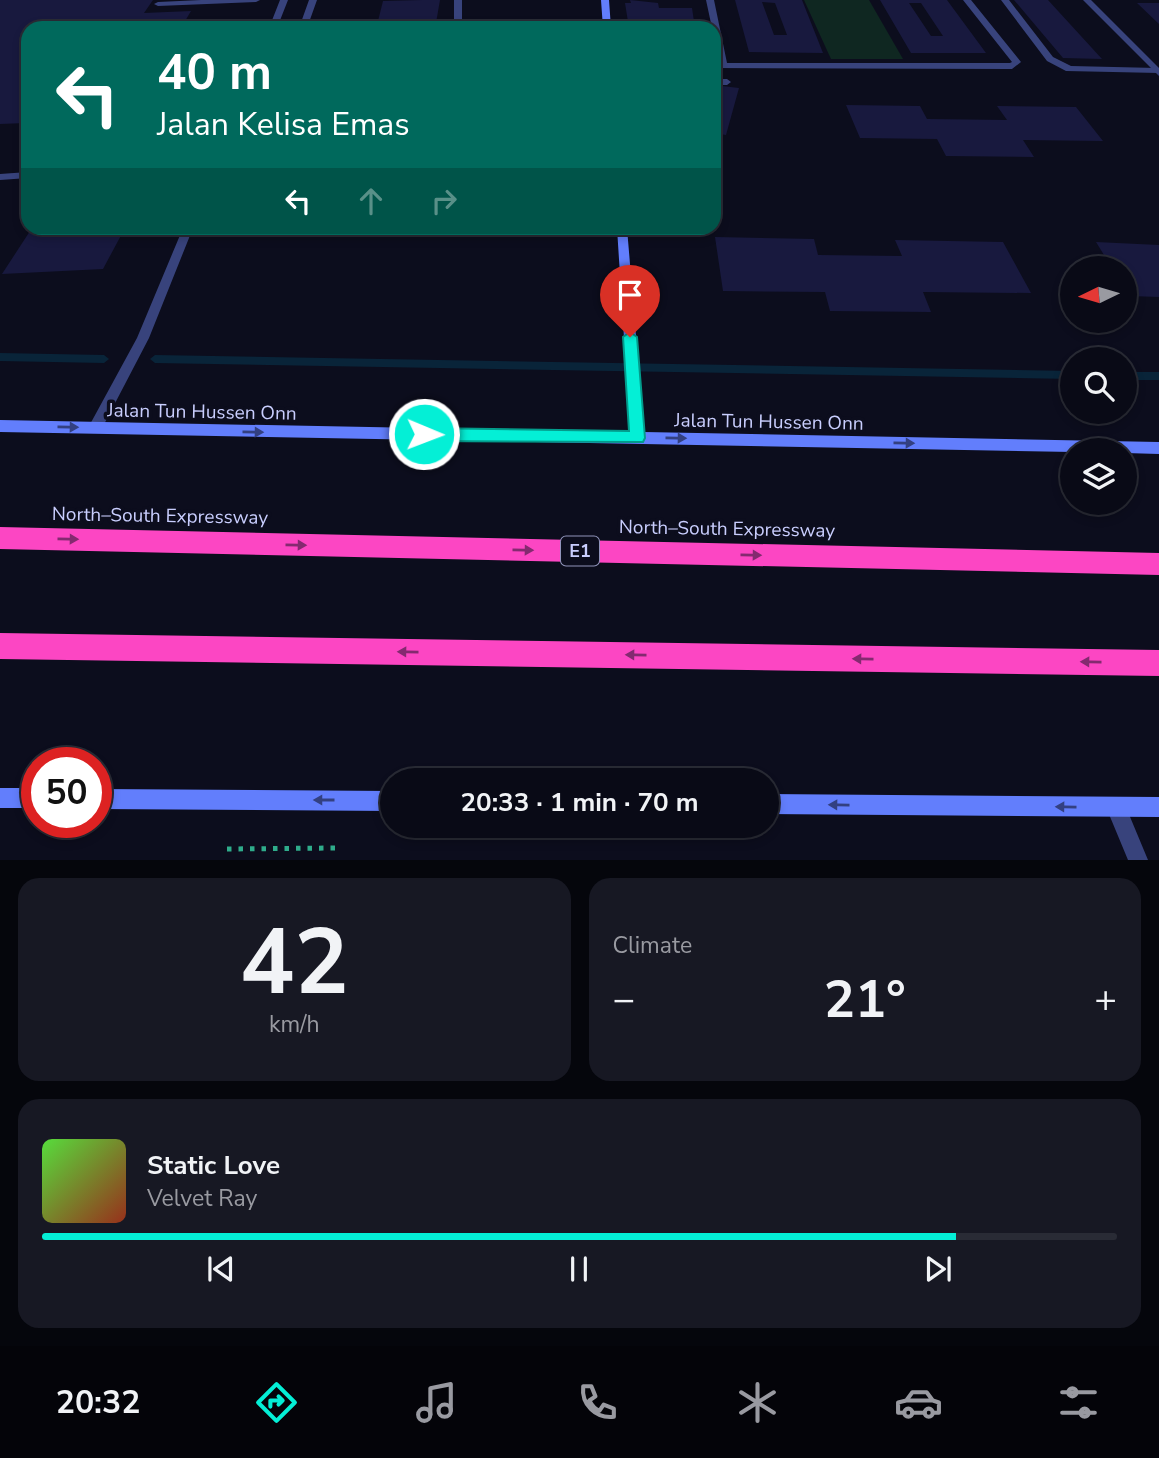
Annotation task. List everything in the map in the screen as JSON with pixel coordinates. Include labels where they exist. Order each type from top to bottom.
[{"type":"highway","name":"North–South Expressway","points":[[0,538],[1159,564]]},
{"type":"highway","points":[[0,646],[1159,663]]},
{"type":"main road","points":[[606,0],[607,21]]},
{"type":"main road","points":[[623,235],[637,438]]},
{"type":"main road","name":"Jalan Tun Hussen Onn","points":[[0,426],[1159,449]]},
{"type":"main road","points":[[0,798],[21,798]]},
{"type":"main road","points":[[112,799],[380,801]]},
{"type":"main road","points":[[779,804],[1159,807]]},
{"type":"street","points":[[158,4],[257,0]]},
{"type":"street","points":[[275,21],[284,0]]},
{"type":"street","points":[[306,21],[313,0]]},
{"type":"street","points":[[458,0],[458,21]]},
{"type":"street","points":[[710,0],[713,21]]},
{"type":"street","points":[[721,65],[1013,66],[1017,62],[967,0]]},
{"type":"street","points":[[1005,0],[1050,59],[1069,69],[1158,72]]},
{"type":"street","points":[[1087,0],[1158,72]]},
{"type":"street","points":[[721,82],[727,82]]},
{"type":"street","points":[[0,177],[21,176]]},
{"type":"street","points":[[95,428],[143,338],[185,235]]},
{"type":"street","points":[[1116,807],[1138,859]]},
{"type":"path","points":[[227,849],[337,848]]},
{"type":"green space","points":[[804,0],[869,0],[903,59],[831,59]]},
{"type":"building","points":[[0,0],[153,0],[144,13],[191,11],[185,21],[21,21],[21,123],[0,124]]},
{"type":"building","points":[[440,0],[436,21],[378,21],[383,1]]},
{"type":"building","points":[[630,0],[658,3],[659,8],[692,8],[694,21],[628,21],[625,3],[631,3]]},
{"type":"building","points":[[735,0],[802,0],[823,53],[749,52]],"holes":[[[762,2],[775,3],[787,35],[774,35]]]},
{"type":"building","points":[[880,0],[947,0],[986,53],[911,53]],"holes":[[[909,3],[921,3],[943,36],[931,36]]]},
{"type":"building","points":[[1014,0],[1048,0],[1102,59],[1063,58]]},
{"type":"building","points":[[1137,3],[1159,3],[1159,24]]},
{"type":"building","points":[[721,86],[739,88],[726,135],[721,134]]},
{"type":"building","points":[[846,105],[920,106],[927,119],[1007,120],[997,106],[1076,107],[1103,141],[1023,140],[1034,157],[946,156],[937,139],[860,138]]},
{"type":"building","points":[[27,235],[121,235],[103,269],[2,274]]},
{"type":"building","points":[[715,237],[814,239],[818,255],[902,256],[895,240],[1003,242],[1031,293],[923,292],[931,312],[830,311],[825,292],[723,291]]},
{"type":"building","points":[[1096,242],[1159,245],[1159,297],[1138,296],[1138,256],[1105,256]]},
{"type":"waterway","points":[[0,357],[104,359]]},
{"type":"waterway","points":[[155,359],[1060,375]]},
{"type":"waterway","points":[[1137,376],[1159,376]]},
{"type":"route","points":[[424,434],[637,438],[630,337]]}]
